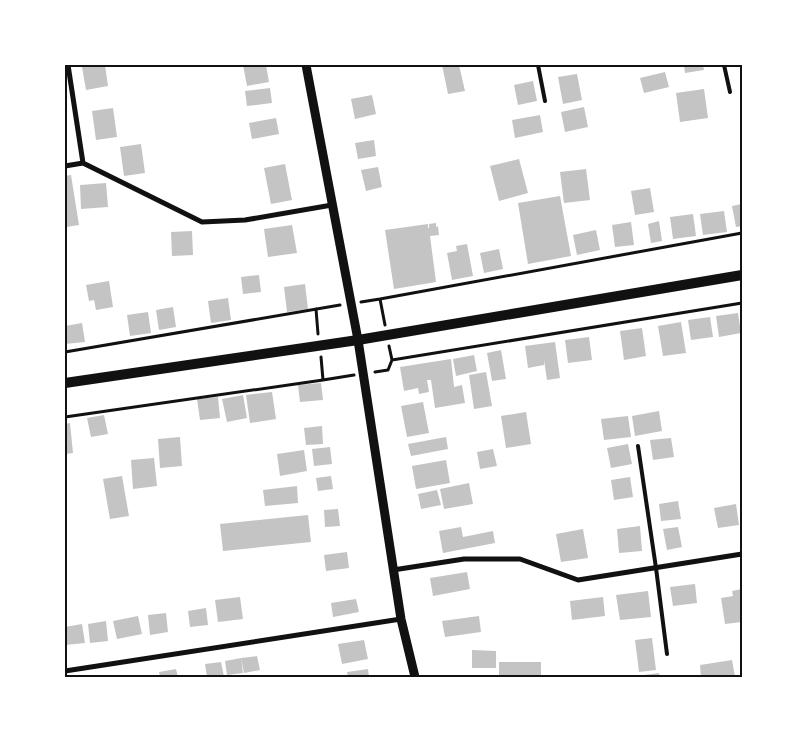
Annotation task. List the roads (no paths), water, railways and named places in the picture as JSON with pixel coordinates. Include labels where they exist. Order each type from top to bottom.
[{"type":"main road","points":[[65,383],[358,340],[742,275]]},
{"type":"street","points":[[68,65],[83,163]]},
{"type":"street","points":[[306,65],[358,340],[401,619],[415,677]]},
{"type":"street","points":[[65,166],[83,163],[202,222],[245,220],[332,205]]},
{"type":"street","points":[[393,570],[464,559],[520,559],[578,580],[742,554]]},
{"type":"street","points":[[65,671],[401,619]]},
{"type":"lane","points":[[538,65],[545,102]]},
{"type":"lane","points":[[724,65],[730,92]]},
{"type":"lane","points":[[638,446],[667,654]]}]
